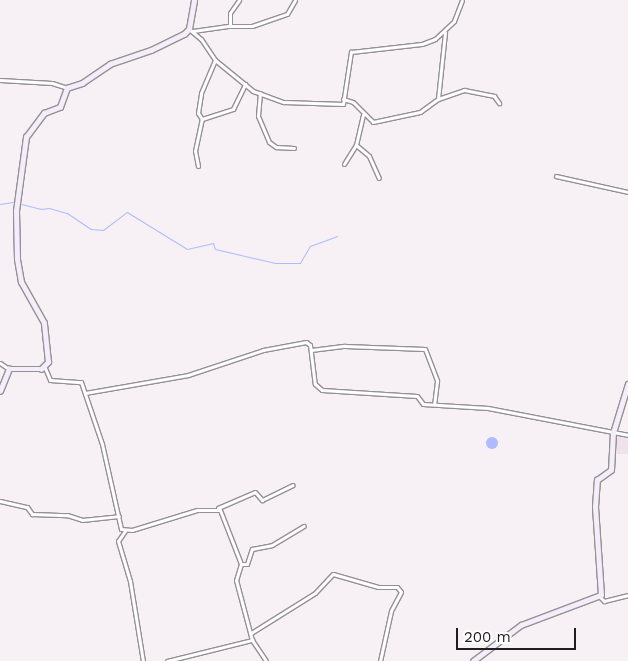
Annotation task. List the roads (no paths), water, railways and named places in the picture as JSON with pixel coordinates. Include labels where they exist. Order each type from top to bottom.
[{"type":"street","points":[[194,0],[190,30],[215,60],[245,84],[260,93],[284,102],[343,104],[351,52],[422,44],[445,32]]},
{"type":"street","points":[[230,26],[230,13],[239,0]]},
{"type":"street","points":[[0,80],[52,83],[67,88],[82,83],[110,64],[151,50],[190,30],[252,26],[287,14],[295,0]]},
{"type":"street","points":[[438,99],[445,32],[462,0]]},
{"type":"street","points":[[198,166],[195,151],[202,119],[198,113],[201,93],[215,60]]},
{"type":"street","points":[[202,119],[232,109],[245,84]]},
{"type":"street","points":[[67,88],[60,107],[44,113],[26,137],[17,206],[18,272],[44,323],[49,353],[45,368],[50,380],[81,382],[102,444],[121,529],[125,531]]},
{"type":"street","points":[[344,99],[354,102],[363,115],[373,122],[420,112],[438,99],[464,90],[477,90],[494,96],[499,103]]},
{"type":"street","points":[[260,93],[258,116],[269,142],[276,147],[294,148]]},
{"type":"street","points":[[344,164],[356,145],[363,115]]},
{"type":"street","points":[[356,145],[369,156],[378,178]]},
{"type":"street","points":[[556,176],[628,192]]},
{"type":"street","points":[[85,393],[188,375],[280,345],[306,342],[310,350],[317,388],[375,396],[417,396],[423,404],[488,408],[628,435]]},
{"type":"street","points":[[310,350],[345,346],[425,349],[437,382],[434,404]]},
{"type":"street","points":[[0,363],[9,369],[45,368]]},
{"type":"street","points":[[0,391],[9,369]]},
{"type":"street","points":[[628,384],[613,433],[611,470],[597,480],[596,485],[600,597],[604,601],[628,595]]},
{"type":"street","points":[[143,661],[130,581],[118,541],[125,531],[197,510],[218,508],[255,492],[262,500],[293,485]]},
{"type":"street","points":[[0,502],[28,507],[32,514],[67,516],[82,520],[119,516]]},
{"type":"street","points":[[218,508],[241,564],[236,580],[252,640],[266,661]]},
{"type":"street","points":[[241,564],[247,564],[255,547],[272,545],[304,526]]},
{"type":"street","points":[[251,633],[315,593],[333,574],[378,586],[397,587],[401,592],[391,611],[380,661]]},
{"type":"street","points":[[473,661],[521,625],[600,597]]},
{"type":"street","points":[[167,661],[252,640]]},
{"type":"water","points":[[490,437],[494,437],[498,443],[494,449],[490,449],[486,445],[486,441]]},
{"type":"waterway","points":[[0,204],[13,202],[41,209],[49,208],[67,213],[91,229],[103,230],[127,212],[187,249],[213,243],[215,249],[275,263],[300,263],[310,246],[337,236]]}]
